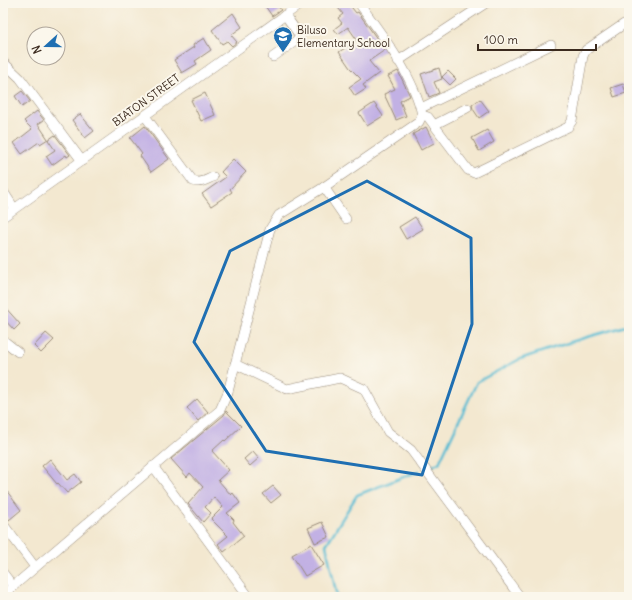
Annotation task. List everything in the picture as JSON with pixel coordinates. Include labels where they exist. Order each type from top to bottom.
[{"type":"street","name":"BIATON STREET","points":[[3,217],[302,3]]},
{"type":"street","points":[[359,3],[398,61],[418,98],[422,111],[468,170],[474,173],[568,127],[572,121],[583,56],[586,50],[624,24],[629,25]]},
{"type":"street","points":[[398,61],[486,3]]},
{"type":"street","points":[[273,57],[300,38],[285,15]]},
{"type":"street","points":[[3,595],[152,466],[220,410],[228,392],[270,229],[274,220],[279,215],[324,187],[418,122],[422,111],[551,45]]},
{"type":"street","points":[[4,63],[20,78],[82,161]]},
{"type":"street","points":[[434,125],[468,108]]},
{"type":"street","points":[[145,116],[193,181],[202,182],[213,177]]},
{"type":"street","points":[[324,187],[346,219]]},
{"type":"street","points":[[3,191],[14,208]]},
{"type":"street","points":[[3,340],[18,352]]},
{"type":"street","points":[[235,364],[287,389],[340,378],[364,389],[388,432],[412,450],[520,597]]},
{"type":"street","points":[[152,466],[249,597]]},
{"type":"street","points":[[3,524],[35,566]]},
{"type":"street","points":[[3,573],[13,586]]},
{"type":"highlighted area","points":[[367,181],[471,238],[472,324],[422,475],[266,451],[194,342],[230,251]]},
{"type":"building","points":[[263,3],[276,3],[281,10],[272,16]]},
{"type":"building","points":[[334,3],[348,3],[356,13],[358,12],[385,50],[369,61],[379,73],[363,85],[366,89],[355,96],[349,87],[361,79],[350,68],[339,52],[357,40],[348,27],[338,34],[334,29],[342,23],[338,18],[343,14]]},
{"type":"building","points":[[233,13],[242,27],[231,35],[237,42],[232,46],[227,41],[222,44],[212,30]]},
{"type":"building","points":[[204,38],[211,50],[195,61],[197,64],[182,73],[174,60],[194,47],[193,45]]},
{"type":"building","points":[[439,68],[442,79],[434,82],[439,93],[429,97],[421,74]]},
{"type":"building","points":[[398,71],[410,96],[400,101],[406,116],[396,120],[384,94],[395,89],[388,76]]},
{"type":"building","points":[[448,71],[456,79],[450,85],[442,77]]},
{"type":"building","points":[[623,84],[626,93],[614,97],[611,88]]},
{"type":"building","points":[[22,91],[30,101],[22,107],[15,96]]},
{"type":"building","points":[[205,93],[215,115],[201,121],[191,100]]},
{"type":"building","points":[[480,99],[489,111],[479,118],[472,105]]},
{"type":"building","points":[[374,103],[383,116],[367,126],[359,113]]},
{"type":"building","points":[[37,111],[44,120],[38,124],[48,139],[40,144],[39,142],[22,154],[14,143],[32,129],[24,121]]},
{"type":"building","points":[[80,114],[94,131],[85,138],[72,120]]},
{"type":"building","points":[[145,126],[169,159],[151,172],[140,156],[142,154],[130,138]]},
{"type":"building","points":[[426,127],[434,143],[421,150],[413,134]]},
{"type":"building","points":[[487,130],[494,142],[479,151],[472,138]]},
{"type":"building","points":[[55,135],[70,155],[67,157],[66,155],[52,165],[46,156],[55,150],[48,140]]},
{"type":"building","points":[[233,159],[246,172],[230,189],[232,192],[211,206],[202,194],[226,177],[221,172]]},
{"type":"building","points":[[415,217],[423,229],[406,239],[399,227]]},
{"type":"building","points":[[3,305],[20,324],[14,330],[3,318]]},
{"type":"building","points":[[46,333],[54,340],[41,353],[34,346]]},
{"type":"building","points":[[197,399],[208,412],[198,421],[187,408]]},
{"type":"building","points":[[226,411],[241,426],[212,451],[229,470],[218,480],[231,495],[233,493],[240,503],[227,513],[234,520],[233,522],[244,536],[224,552],[218,544],[228,536],[211,519],[223,507],[214,497],[205,507],[211,513],[203,522],[188,504],[203,487],[190,473],[187,477],[171,459],[224,415]]},
{"type":"building","points":[[253,451],[259,458],[250,466],[244,459]]},
{"type":"building","points":[[50,459],[67,480],[75,474],[81,482],[67,493],[58,483],[57,484],[42,466]]},
{"type":"building","points":[[3,486],[21,510],[9,520],[3,512]]},
{"type":"building","points":[[273,486],[281,495],[271,503],[263,494]]},
{"type":"building","points":[[322,522],[329,537],[315,543],[308,528]]},
{"type":"building","points":[[311,544],[324,565],[305,576],[292,555]]},
{"type":"waterway","points":[[431,466],[439,463],[477,382],[520,359],[629,325]]},
{"type":"waterway","points":[[337,597],[326,545],[357,495],[419,471]]},
{"type":"place","name":"Biluso Elementary School","points":[[283,53]]}]
